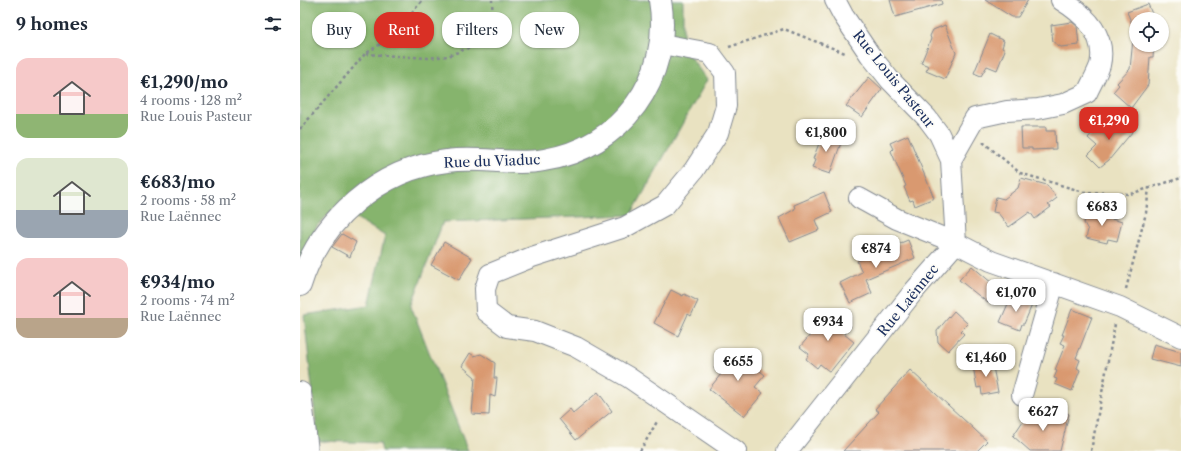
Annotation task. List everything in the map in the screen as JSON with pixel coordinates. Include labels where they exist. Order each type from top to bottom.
[{"type":"main road","name":"Rue du Viaduc","points":[[300,285],[314,252],[340,216],[361,196],[378,184],[392,177],[409,169],[448,160],[523,162],[560,157],[584,148],[603,137],[618,125],[642,95],[650,79],[662,44],[663,16],[660,0]]},
{"type":"main road","points":[[300,393],[307,451]]},
{"type":"street","name":"Rue Louis Pasteur","points":[[835,0],[870,56],[890,80],[927,118],[939,134],[951,160],[956,243]]},
{"type":"street","points":[[951,160],[975,118],[1008,111],[1038,109],[1063,104],[1087,93],[1100,66],[1102,52],[1099,38],[1086,19],[1061,0]]},
{"type":"street","points":[[662,44],[710,53],[725,73],[726,106],[718,133],[694,170],[665,205],[625,227],[532,257],[490,274],[485,289],[486,311],[507,327],[535,331],[576,347],[628,377],[736,451]]},
{"type":"street","points":[[859,198],[897,219],[956,243],[991,260],[1120,307],[1181,337]]},
{"type":"street","name":"Rue Laënnec","points":[[787,451],[918,286],[956,243]]},
{"type":"street","points":[[1022,395],[1054,283]]},
{"type":"path","points":[[300,129],[365,54],[385,41],[423,0]]},
{"type":"path","points":[[365,54],[428,58],[448,56],[481,43],[493,23],[492,0]]},
{"type":"path","points":[[710,53],[784,29],[850,54]]},
{"type":"path","points":[[968,131],[1020,173],[1084,192],[1130,194],[1181,178]]},
{"type":"path","points":[[640,451],[667,404]]},
{"type":"green space","points":[[300,0],[683,0],[683,47],[707,80],[631,215],[443,222],[411,306],[468,451],[382,451],[380,443],[318,441],[304,315],[369,305],[385,236],[337,206],[317,226],[300,260]]},
{"type":"building","points":[[890,0],[941,0],[942,4],[895,17]]},
{"type":"building","points":[[985,0],[1028,0],[1018,17],[1012,17]]},
{"type":"building","points":[[1148,4],[1151,12],[1129,12],[1129,17],[1127,12]]},
{"type":"building","points":[[1072,22],[1077,26],[1079,45],[1061,47],[1053,42],[1051,25]]},
{"type":"building","points":[[945,25],[956,53],[945,79],[926,71],[929,66],[921,63],[933,30]]},
{"type":"building","points":[[990,34],[1004,41],[1002,48],[1005,50],[997,70],[987,66],[981,76],[974,73]]},
{"type":"building","points":[[1132,52],[1153,52],[1153,57],[1150,57],[1148,85],[1131,108],[1113,92],[1119,85],[1117,83],[1130,69]]},
{"type":"building","points":[[869,77],[882,89],[862,117],[846,106]]},
{"type":"building","points":[[1116,116],[1133,131],[1109,160],[1100,167],[1088,155],[1097,146],[1088,138],[1098,126],[1103,131]]},
{"type":"building","points":[[1021,127],[1046,127],[1046,131],[1055,131],[1056,149],[1032,150],[1032,148],[1022,148]]},
{"type":"building","points":[[823,133],[842,140],[830,174],[812,168],[815,160],[813,159]]},
{"type":"building","points":[[908,135],[934,198],[915,206],[913,200],[910,201],[904,187],[906,186],[891,151],[893,149],[890,143]]},
{"type":"building","points":[[1021,178],[1047,185],[1057,198],[1048,205],[1051,207],[1035,219],[1030,212],[1009,227],[998,213],[993,212],[996,197],[1004,199],[1018,188]]},
{"type":"building","points":[[824,192],[832,212],[815,220],[819,230],[790,242],[779,218],[795,209],[794,205]]},
{"type":"building","points":[[1095,210],[1113,214],[1112,219],[1122,222],[1117,241],[1108,239],[1107,243],[1086,238],[1088,230],[1084,223],[1087,213],[1094,214]]},
{"type":"building","points":[[342,234],[356,242],[350,257],[332,247]]},
{"type":"building","points":[[908,240],[915,258],[866,279],[872,293],[850,303],[840,283],[862,272],[857,261]]},
{"type":"building","points":[[444,242],[472,258],[459,280],[431,265]]},
{"type":"building","points":[[972,266],[1000,290],[988,303],[959,280]]},
{"type":"building","points":[[671,290],[683,296],[684,294],[698,301],[691,316],[688,314],[678,336],[654,323]]},
{"type":"building","points":[[1011,297],[1032,305],[1020,330],[1000,322]]},
{"type":"building","points":[[1072,309],[1092,317],[1076,358],[1080,360],[1077,368],[1080,370],[1072,391],[1055,384],[1057,379],[1054,378],[1057,371],[1055,370],[1065,345],[1060,343],[1064,335],[1062,335]]},
{"type":"building","points":[[831,310],[851,326],[844,334],[854,342],[830,372],[820,364],[817,368],[806,359],[809,354],[800,347]]},
{"type":"building","points":[[954,311],[968,324],[961,331],[964,334],[948,351],[938,342],[937,331]]},
{"type":"building","points":[[1154,344],[1181,352],[1181,367],[1150,359]]},
{"type":"building","points":[[733,349],[765,375],[755,387],[763,393],[744,416],[709,389],[721,374],[714,368],[724,356],[726,357]]},
{"type":"building","points":[[470,353],[474,356],[481,354],[495,363],[494,378],[497,378],[495,397],[490,395],[489,415],[472,414],[475,377],[462,366]]},
{"type":"building","points":[[992,362],[998,392],[982,395],[981,387],[977,388],[973,366]]},
{"type":"building","points":[[910,370],[987,441],[977,451],[843,451],[879,412],[875,409]]},
{"type":"building","points":[[598,392],[612,411],[576,440],[559,419],[570,409],[573,413]]},
{"type":"building","points":[[1053,408],[1069,414],[1060,451],[1030,451],[1013,436],[1025,418],[1051,413]]}]
